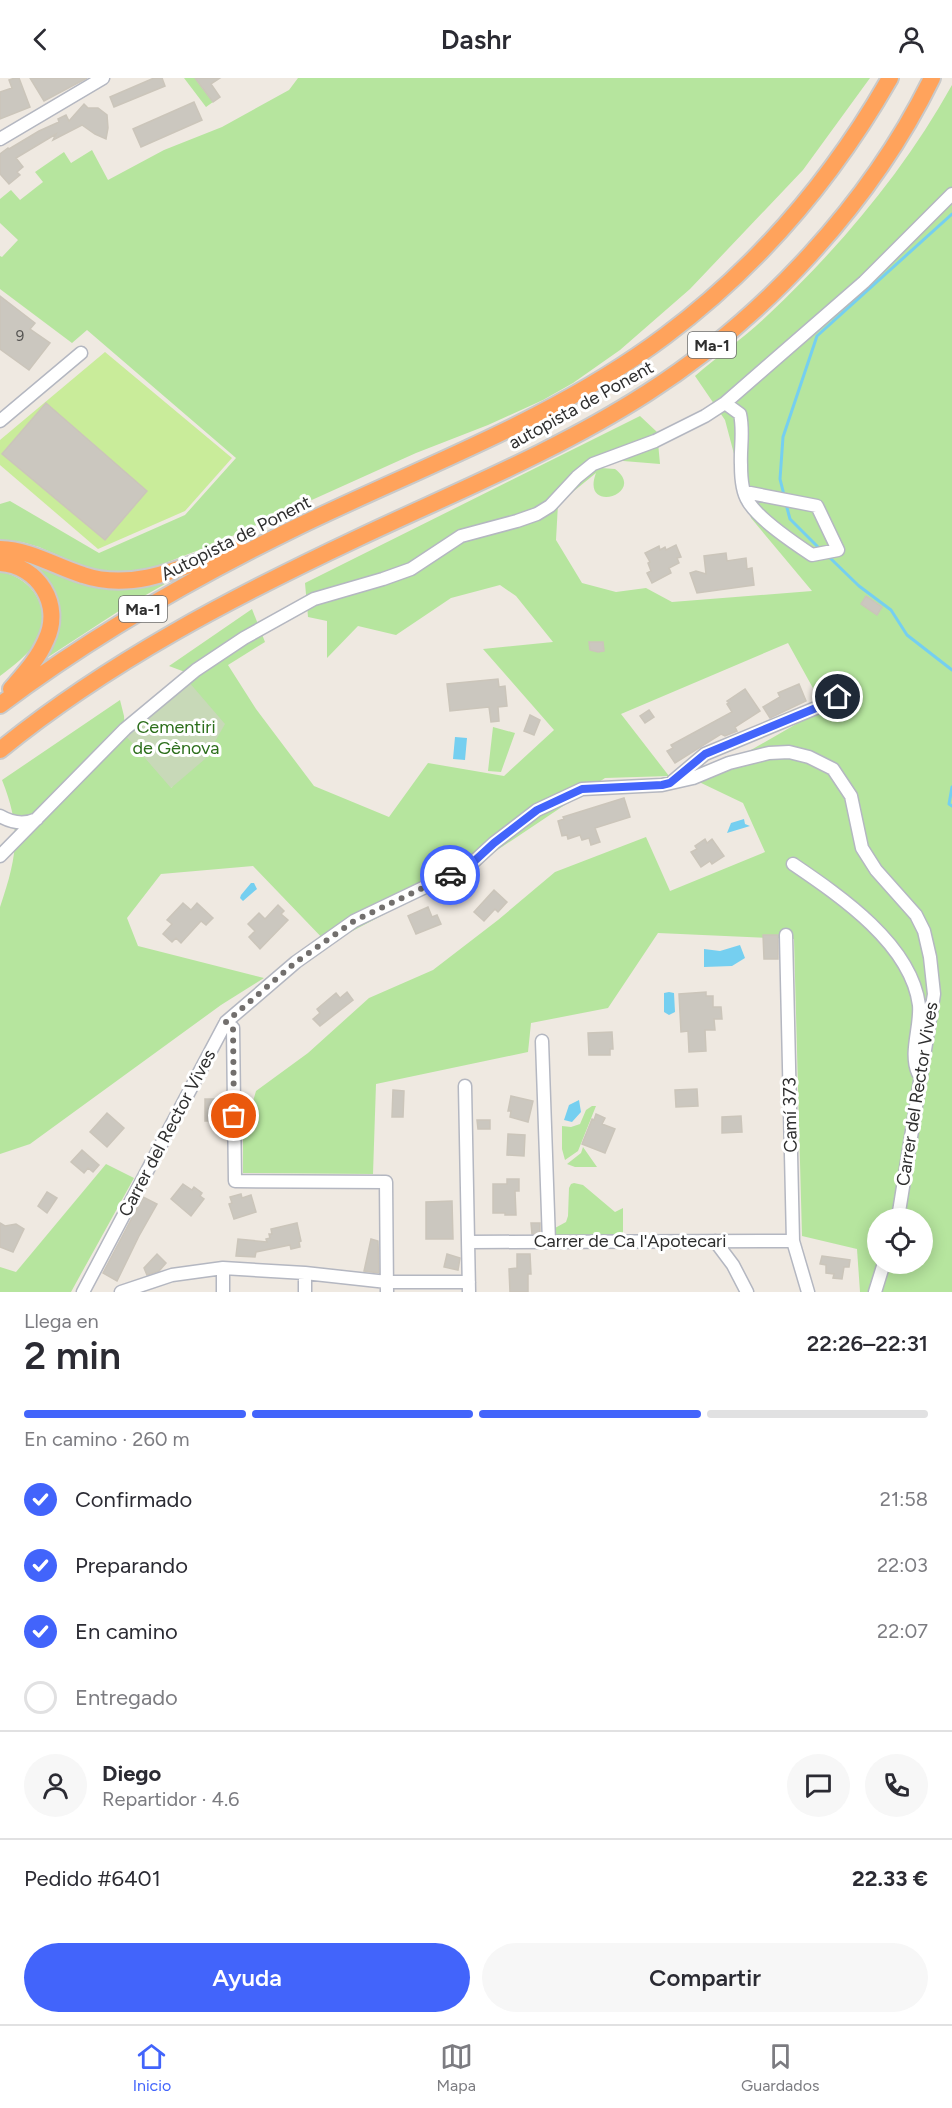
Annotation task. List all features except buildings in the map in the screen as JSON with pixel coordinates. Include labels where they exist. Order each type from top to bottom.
[{"type":"highway","name":"autopista de Ponent","points":[[471,447],[546,410],[612,372],[663,338],[712,298],[765,247],[814,191],[858,131],[890,78]]},
{"type":"highway","name":"autopista de Ponent","points":[[3,747],[84,686],[162,639],[257,587],[512,466],[624,408],[675,374],[722,338],[788,277],[828,233],[882,161],[932,78]]},
{"type":"highway","name":"Autopista de Ponent","points":[[0,703],[52,666],[194,580],[296,528],[471,447]]},
{"type":"highway","points":[[0,549],[38,556],[73,572],[98,579],[125,582],[156,576],[296,528]]},
{"type":"highway","points":[[0,563],[22,569],[37,579],[47,595],[52,615],[49,634],[42,648],[26,672],[0,703]]},
{"type":"street","points":[[0,139],[103,78]]},
{"type":"street","points":[[0,856],[125,729],[196,670],[244,638],[314,599],[411,569],[461,536],[537,514],[549,506],[593,464],[655,441],[698,420],[725,403],[864,282],[952,194]]},
{"type":"street","points":[[0,421],[81,353]]},
{"type":"street","points":[[725,403],[740,414],[744,429],[741,463],[745,492],[747,500],[757,513],[812,555],[838,549],[817,506],[745,492]]},
{"type":"street","points":[[670,783],[705,754],[838,697]]},
{"type":"street","name":"Carrer del Rector Vives","points":[[83,1292],[226,1022],[296,962],[354,921],[469,866],[494,843],[537,810],[582,789],[662,785],[693,778],[729,763],[769,753],[789,752],[809,757],[833,769],[851,796],[862,848],[876,870],[916,915],[924,931],[934,993],[900,1208]]},
{"type":"street","points":[[0,816],[16,823],[38,819]]},
{"type":"street","points":[[793,864],[847,903],[894,948],[909,974],[919,1005],[914,1064],[920,1077]]},
{"type":"street","name":"Camí 373","points":[[786,935],[793,1241],[808,1292]]},
{"type":"street","points":[[226,1022],[233,1028],[235,1181],[386,1182],[387,1287]]},
{"type":"street","points":[[542,1041],[549,1242]]},
{"type":"street","points":[[121,1292],[172,1275],[223,1268],[305,1273],[387,1287],[469,1287],[465,1086]]},
{"type":"street","points":[[715,1241],[733,1265],[747,1292]]},
{"type":"street","name":"Carrer de Ca l'Apotecari","points":[[468,1242],[793,1241]]},
{"type":"street","points":[[91,1292],[104,1263],[99,1260]]},
{"type":"street","points":[[223,1268],[223,1292]]},
{"type":"street","points":[[305,1273],[305,1292]]},
{"type":"street","points":[[875,1292],[881,1274]]},
{"type":"green space","points":[[184,78],[201,78],[197,81],[213,102],[206,107]]},
{"type":"green space","points":[[298,78],[870,78],[803,170],[690,289],[620,350],[573,383],[543,400],[488,425],[416,453],[212,545],[140,572],[111,573],[85,567],[39,547],[22,542],[0,540],[0,504],[10,501],[99,553],[185,515],[236,458],[87,330],[72,343],[0,289],[0,256],[2,257],[18,240],[0,223],[0,199],[11,190],[20,200],[43,182],[35,172],[64,152],[71,163],[92,150],[108,180],[164,150],[222,127],[289,90]]},
{"type":"green space","points":[[952,85],[952,1292],[860,1292],[857,1249],[802,1236],[794,939],[658,933],[608,1008],[531,1023],[528,1052],[376,1084],[373,1174],[243,1173],[243,1135],[256,1091],[308,1053],[369,998],[433,970],[555,872],[646,837],[670,891],[765,852],[743,803],[697,781],[824,708],[788,643],[621,714],[669,776],[605,778],[466,871],[328,944],[253,866],[161,874],[127,918],[138,946],[264,978],[221,1005],[30,1144],[0,1154],[0,907],[10,873],[15,844],[13,814],[2,780],[120,700],[125,734],[172,788],[188,681],[185,672],[169,666],[252,609],[265,642],[228,665],[256,709],[314,786],[389,817],[428,763],[504,776],[554,730],[483,649],[553,642],[516,596],[500,585],[451,598],[396,635],[358,626],[327,658],[327,621],[308,617],[305,583],[640,416],[657,432],[660,464],[611,460],[601,468],[615,469],[623,478],[624,486],[619,492],[604,497],[597,494],[594,486],[596,473],[558,504],[556,540],[582,583],[616,592],[646,588],[672,602],[812,591],[751,518],[725,420],[695,376],[760,322],[821,262],[870,206],[914,147]]},
{"type":"green space","points":[[105,352],[232,458],[185,511],[98,549],[0,465],[0,440]]},
{"type":"green space","points":[[18,558],[86,585],[115,589],[145,585],[191,569],[125,607],[39,663],[58,613]]},
{"type":"green space","points":[[0,572],[22,580],[30,588],[37,597],[43,618],[42,630],[37,641],[20,660],[0,676]]},
{"type":"green space","name":"Cementiri de Gènova","points":[[188,681],[225,724],[205,759],[171,788],[125,735]]},
{"type":"green space","points":[[493,727],[515,733],[501,772],[488,771]]},
{"type":"green space","points":[[596,1106],[578,1151],[565,1160],[562,1149],[562,1126],[571,1127],[580,1124],[586,1110]]},
{"type":"green space","points":[[583,1147],[597,1167],[575,1167],[567,1164],[581,1153]]},
{"type":"green space","points":[[106,1164],[134,1178],[71,1292],[0,1292],[0,1267],[16,1272]]},
{"type":"green space","points":[[574,1183],[583,1185],[615,1212],[623,1208],[623,1236],[555,1236],[555,1228],[566,1222],[569,1188]]},
{"type":"water","points":[[455,737],[467,738],[465,760],[453,759]]},
{"type":"water","points":[[744,819],[745,824],[750,826],[727,833],[731,823]]},
{"type":"water","points":[[251,883],[254,883],[257,889],[243,901],[240,898],[241,895]]},
{"type":"water","points":[[740,945],[745,958],[732,966],[704,967],[704,949],[720,951]]},
{"type":"water","points":[[664,993],[674,993],[675,1012],[669,1015],[664,1012]]},
{"type":"water","points":[[579,1100],[581,1112],[572,1122],[564,1120],[569,1105]]},
{"type":"waterway","points":[[784,495],[780,479],[783,437],[817,336],[952,214]]},
{"type":"waterway","points":[[786,504],[790,519],[821,550]]},
{"type":"waterway","points":[[828,556],[859,586],[891,610],[907,635],[952,670]]},
{"type":"waterway","points":[[952,787],[949,804],[952,806]]},
{"type":"way so far","points":[[234,1116],[233,1028],[226,1022],[296,962],[354,921],[450,875]]},
{"type":"route","points":[[450,875],[469,866],[494,843],[537,810],[582,789],[606,786],[638,787],[670,783],[705,754],[838,697]]}]
